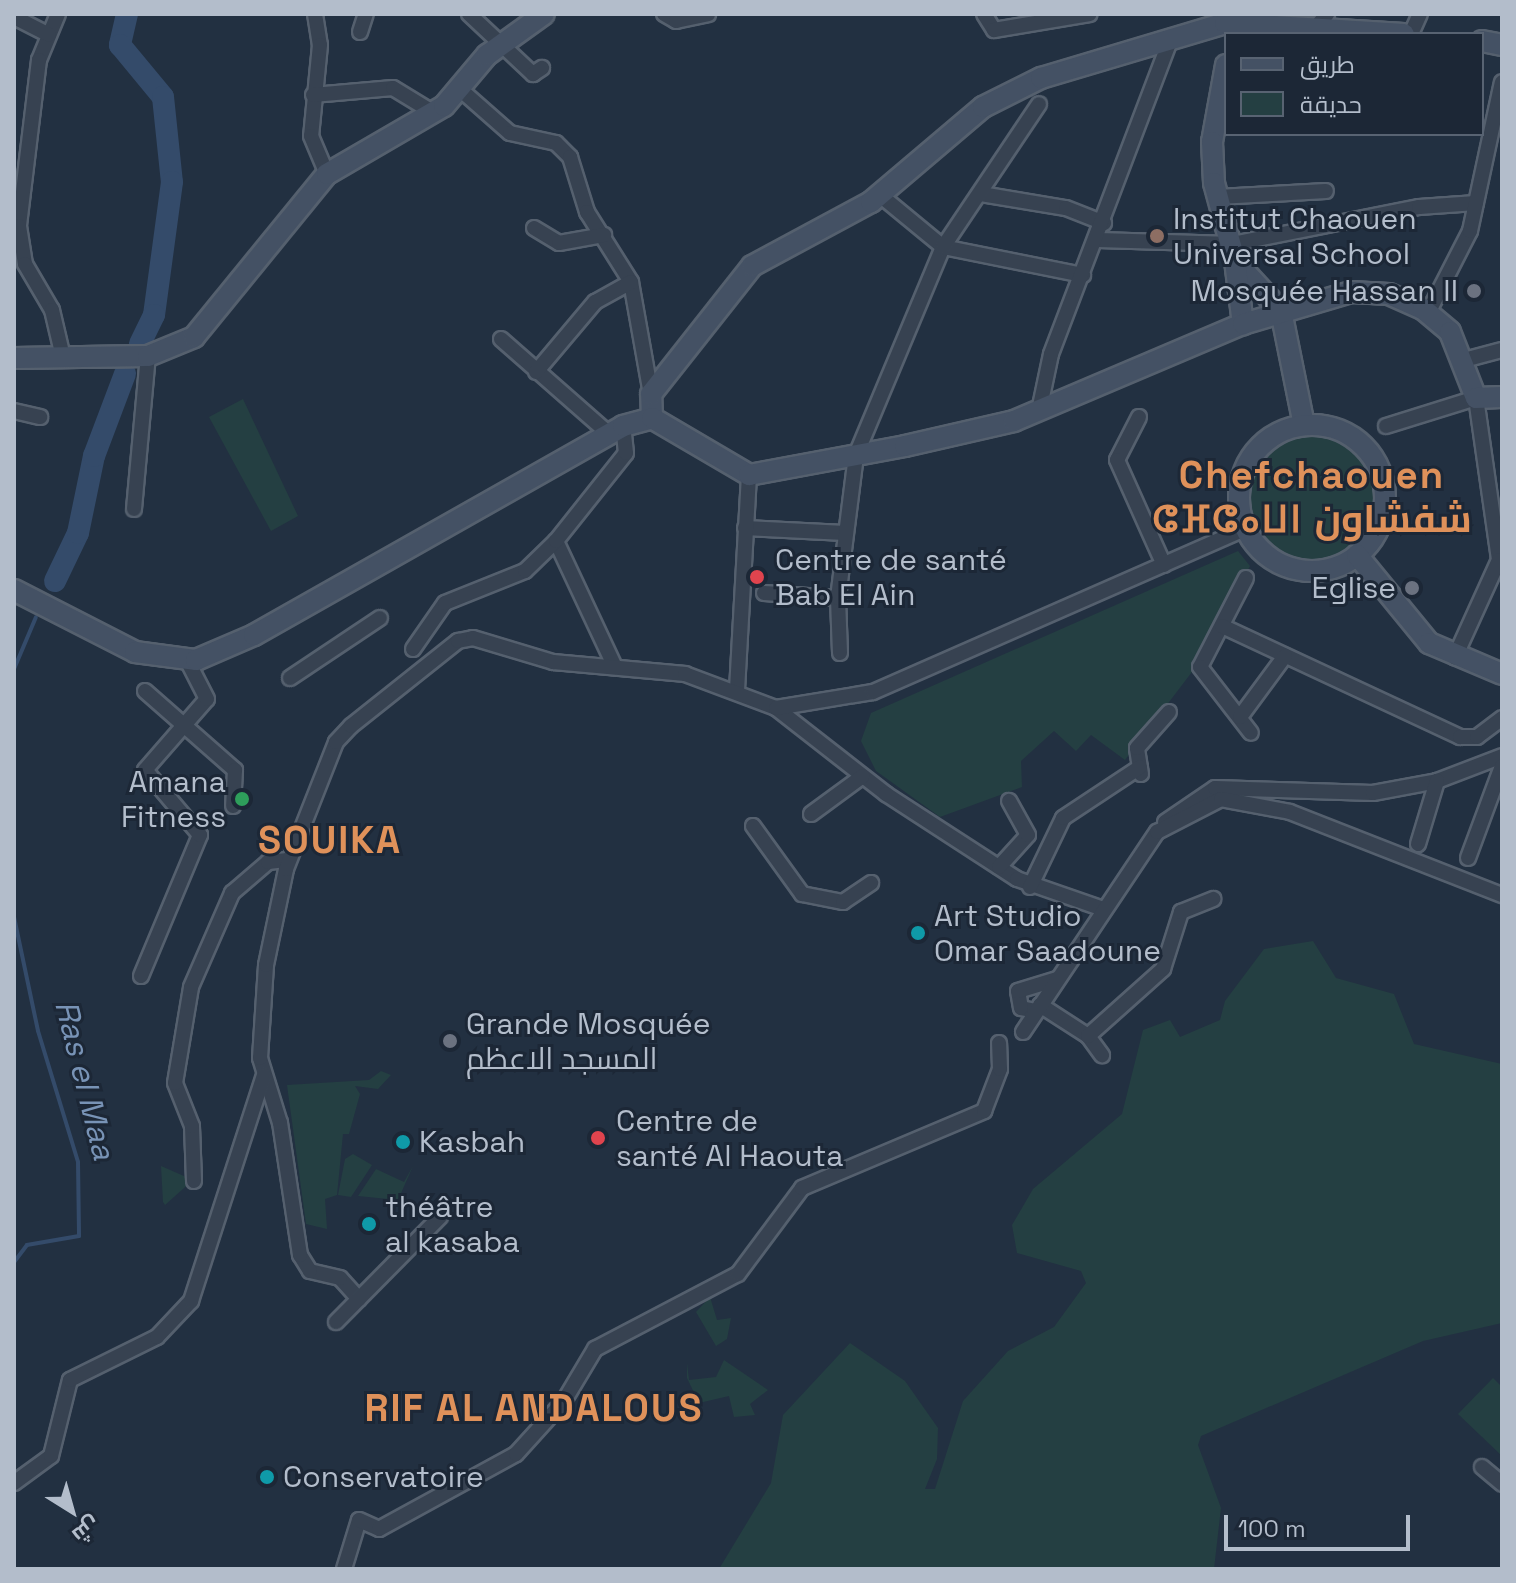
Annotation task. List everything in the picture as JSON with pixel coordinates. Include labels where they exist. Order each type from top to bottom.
[{"type":"street","points":[[58,14],[38,69],[20,236],[63,357]]},
{"type":"street","points":[[315,14],[320,34],[313,95],[312,146],[327,174]]},
{"type":"street","points":[[360,32],[366,14]]},
{"type":"street","points":[[469,14],[533,74],[542,68]]},
{"type":"street","points":[[14,358],[148,356],[208,326],[327,174],[434,113],[461,90],[501,42],[544,14]]},
{"type":"street","points":[[664,14],[676,21],[708,14]]},
{"type":"street","points":[[984,14],[994,30],[1090,14]]},
{"type":"street","points":[[14,17],[49,35]]},
{"type":"street","points":[[651,394],[752,266],[880,195],[983,107],[1041,78],[1169,43],[1208,27],[1322,20],[1392,32]]},
{"type":"street","points":[[1039,411],[1045,371],[1098,240],[1169,43]]},
{"type":"street","points":[[1428,313],[1464,249],[1496,141],[1488,110],[1502,82]]},
{"type":"street","points":[[1224,85],[1218,197],[1234,253],[1243,324]]},
{"type":"street","points":[[313,95],[393,88],[434,113]]},
{"type":"street","points":[[461,90],[510,133],[564,149],[604,235],[631,282],[651,394],[652,418]]},
{"type":"street","points":[[840,653],[838,598],[856,455],[943,247],[1039,104]]},
{"type":"street","points":[[1218,197],[1326,191]]},
{"type":"street","points":[[981,194],[1066,208],[1104,223]]},
{"type":"street","points":[[880,195],[943,247],[1083,275]]},
{"type":"street","points":[[1098,240],[1234,253],[1419,207],[1476,203]]},
{"type":"street","points":[[534,228],[559,243],[604,235]]},
{"type":"street","points":[[1234,253],[1281,311],[1304,425]]},
{"type":"street","points":[[536,372],[595,302],[631,282]]},
{"type":"street","points":[[14,590],[135,652],[187,660],[254,635],[616,430],[652,418],[749,475],[856,455],[1039,411],[1243,324],[1281,311],[1372,291],[1428,313],[1464,360],[1476,398],[1499,560],[1455,657]]},
{"type":"street","points":[[413,649],[445,603],[525,571],[556,541],[626,453],[616,430],[536,372],[501,339]]},
{"type":"street","points":[[1464,360],[1502,350]]},
{"type":"street","points":[[134,509],[148,356]]},
{"type":"street","points":[[1386,426],[1476,398],[1502,397]]},
{"type":"street","points":[[14,411],[40,417]]},
{"type":"street","points":[[1139,417],[1117,460],[1164,565]]},
{"type":"street","points":[[1304,425],[1353,437],[1379,468],[1384,508],[1357,555],[1330,569],[1300,571],[1272,560],[1245,529],[1239,489],[1250,458],[1273,436],[1304,425]]},
{"type":"street","points":[[737,690],[749,475]]},
{"type":"street","points":[[745,528],[845,533]]},
{"type":"street","points":[[776,708],[899,684],[1245,529]]},
{"type":"street","points":[[556,541],[615,667]]},
{"type":"street","points":[[1357,555],[1424,639],[1455,657],[1502,674]]},
{"type":"street","points":[[1246,578],[1200,667],[1251,733]]},
{"type":"street","points":[[764,593],[838,598]]},
{"type":"street","points":[[290,678],[380,618]]},
{"type":"street","points":[[1222,626],[1460,737],[1477,737],[1502,718]]},
{"type":"street","points":[[14,1483],[51,1456],[70,1380],[157,1337],[191,1301],[264,1075],[266,965],[288,860],[336,742],[458,641],[473,638],[553,662],[615,667],[737,690],[776,708],[863,776],[1030,887],[1103,909]]},
{"type":"street","points":[[1240,717],[1285,656]]},
{"type":"street","points":[[141,976],[199,844],[199,828],[145,770],[208,695],[187,660]]},
{"type":"street","points":[[145,691],[181,727],[237,772],[233,806]]},
{"type":"street","points":[[1030,887],[1063,818],[1140,772],[1137,748],[1169,712]]},
{"type":"street","points":[[1023,1032],[1103,909],[1161,829],[1186,804],[1232,785],[1342,796],[1437,781],[1501,760]]},
{"type":"street","points":[[1468,858],[1501,760]]},
{"type":"street","points":[[811,814],[863,776]]},
{"type":"street","points":[[1418,844],[1437,781]]},
{"type":"street","points":[[1161,829],[1221,799],[1245,799],[1502,895]]},
{"type":"street","points":[[999,867],[1028,835],[1009,801]]},
{"type":"street","points":[[753,826],[802,894],[843,902],[871,883]]},
{"type":"street","points":[[194,1181],[192,1126],[175,1083],[191,987],[232,893],[268,862],[288,860]]},
{"type":"street","points":[[1088,1036],[1163,969],[1181,912],[1213,899]]},
{"type":"street","points":[[1057,979],[1018,991],[1021,1008],[1038,1008],[1088,1036],[1102,1055]]},
{"type":"street","points":[[344,1569],[359,1520],[379,1529],[516,1454],[564,1401],[595,1349],[738,1274],[802,1188],[984,1111],[1000,1069],[999,1043]]},
{"type":"street","points":[[264,1075],[280,1123],[300,1255],[310,1271],[334,1275],[359,1299]]},
{"type":"street","points":[[336,1322],[440,1217]]},
{"type":"street","points":[[1482,1467],[1502,1484]]},
{"type":"green space","points":[[243,399],[298,516],[271,531],[209,417]]},
{"type":"green space","points":[[1312,432],[1337,437],[1359,451],[1373,473],[1378,498],[1373,523],[1359,545],[1337,559],[1312,564],[1287,559],[1265,545],[1251,523],[1246,498],[1251,473],[1265,451],[1287,437]]},
{"type":"green space","points":[[1238,551],[1250,566],[1198,664],[1125,760],[1091,735],[1076,751],[1054,731],[1021,761],[1022,787],[940,817],[876,771],[861,741],[871,713]]},
{"type":"green space","points":[[1313,941],[1336,978],[1394,994],[1414,1044],[1502,1064],[1502,1323],[1423,1341],[1201,1436],[1198,1445],[1221,1508],[1214,1569],[719,1569],[771,1483],[783,1415],[850,1343],[905,1381],[938,1428],[937,1459],[925,1489],[935,1489],[963,1401],[1008,1351],[1054,1327],[1086,1283],[1081,1271],[1017,1253],[1012,1225],[1033,1189],[1122,1114],[1143,1030],[1170,1020],[1180,1037],[1220,1020],[1225,1001],[1264,949]]},
{"type":"green space","points":[[381,1071],[391,1075],[378,1089],[355,1086],[360,1094],[349,1134],[343,1134],[337,1195],[325,1199],[327,1229],[306,1224],[287,1085],[369,1080]]},
{"type":"green space","points":[[353,1154],[372,1165],[351,1197],[338,1195],[345,1159]]},
{"type":"green space","points":[[161,1166],[193,1180],[165,1205],[163,1202]]},
{"type":"green space","points":[[413,1166],[398,1200],[358,1196],[376,1169],[404,1182]]},
{"type":"green space","points":[[710,1297],[717,1320],[731,1318],[727,1339],[716,1346],[696,1312]]},
{"type":"green space","points":[[724,1360],[768,1390],[750,1404],[755,1415],[734,1417],[729,1396],[699,1403],[687,1378],[687,1363],[689,1380],[716,1377]]},
{"type":"green space","points":[[1493,1378],[1502,1387],[1502,1456],[1458,1414]]},
{"type":"waterway","name":"Ras el Maa","points":[[127,14],[120,45],[163,97],[172,182],[154,315],[140,344]]},
{"type":"waterway","name":"Ras el Maa","points":[[55,581],[78,533],[94,456],[125,374]]},
{"type":"waterway","name":"Ras el Maa","points":[[14,669],[36,617]]},
{"type":"waterway","name":"Ras el Maa","points":[[14,917],[38,1031],[78,1162],[79,1236],[27,1245],[14,1262]]},
{"type":"place","name":"Institut Chaouen Universal School","points":[[1157,236]]},
{"type":"place","name":"Mosquée Hassan II","points":[[1474,291]]},
{"type":"place","name":"Centre de santé Bab El Ain","points":[[757,577]]},
{"type":"place","name":"Eglise","points":[[1412,588]]},
{"type":"place","name":"Amana Fitness","points":[[242,799]]},
{"type":"place","name":"Art Studio Omar Saadoune","points":[[918,933]]},
{"type":"place","name":"Grande Mosquée المسجد الاعظم","points":[[450,1041]]},
{"type":"place","name":"Centre de santé Al Haouta","points":[[598,1138]]},
{"type":"place","name":"Kasbah","points":[[403,1142]]},
{"type":"place","name":"théâtre al kasaba","points":[[369,1224]]},
{"type":"place","name":"Conservatoire","points":[[267,1477]]},
{"type":"district","name":"Chefchaouen ⵛⴼⵛⴰⵡⵏ شفشاون","points":[[1312,498]]},
{"type":"district","name":"SOUIKA","points":[[330,841]]},
{"type":"district","name":"RIF AL ANDALOUS","points":[[534,1409]]}]
